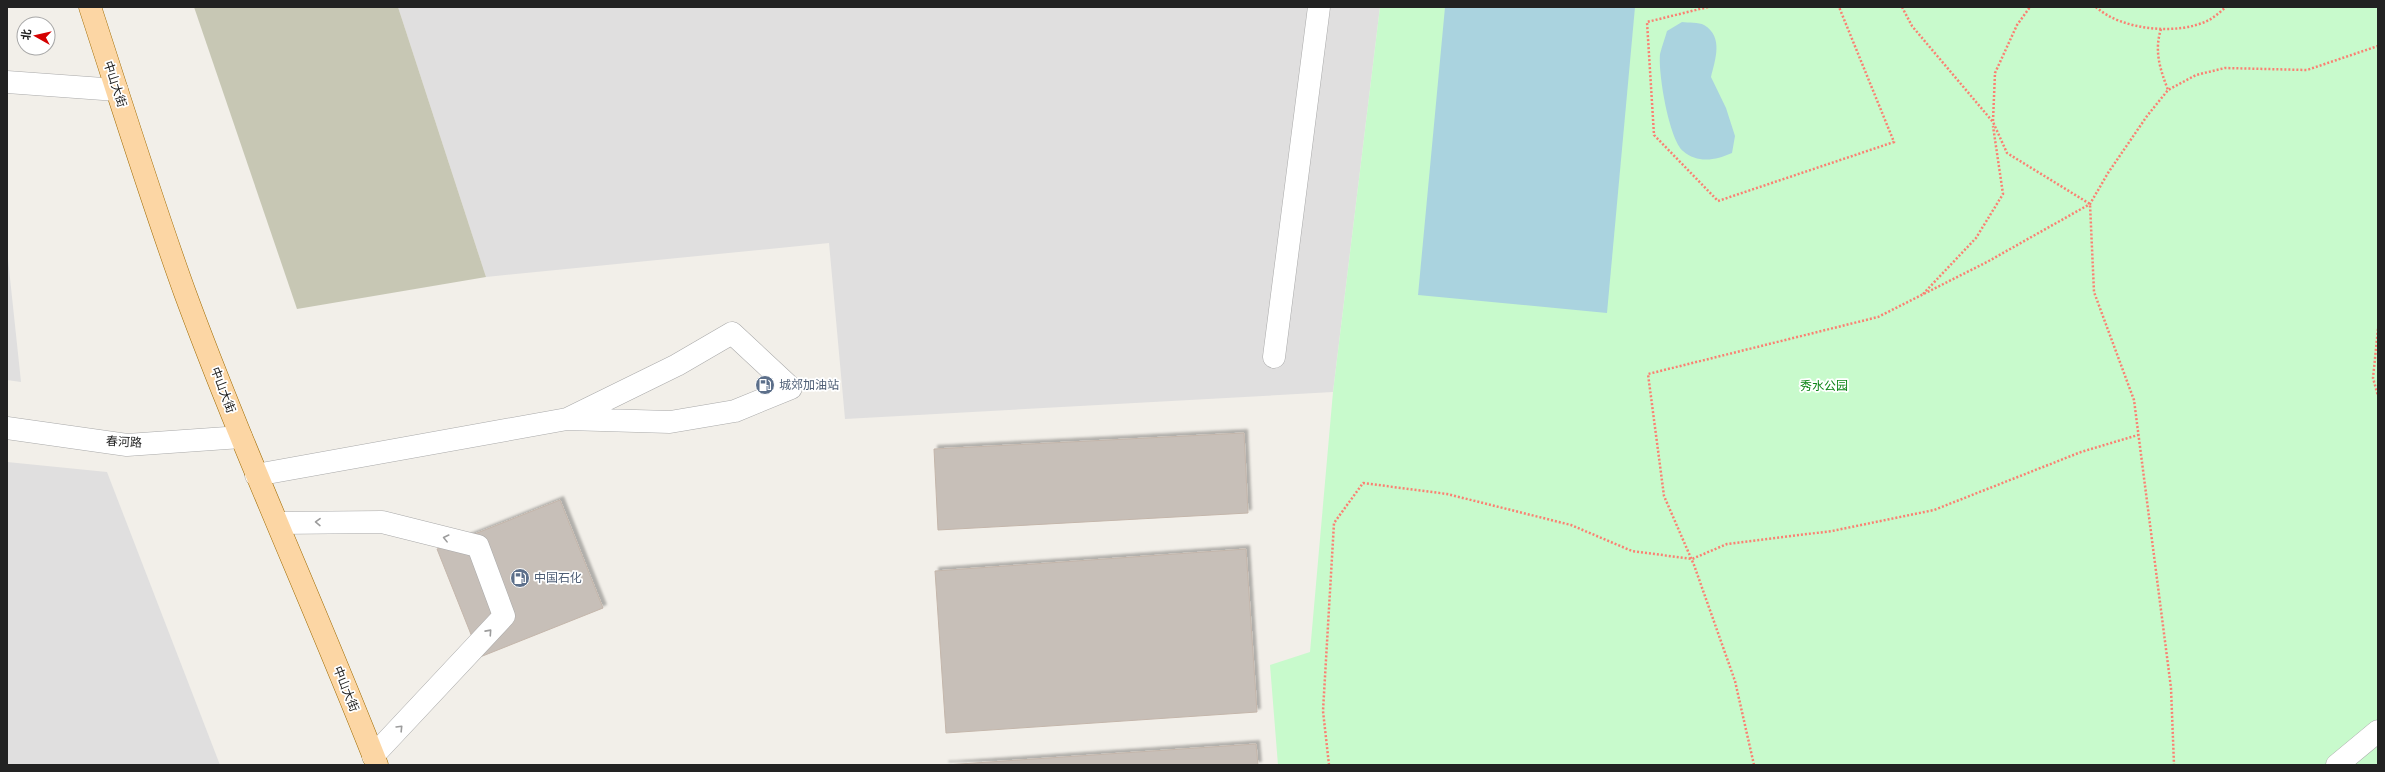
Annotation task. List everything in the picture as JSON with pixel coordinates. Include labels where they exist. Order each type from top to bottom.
[{"type":"main road","name":"中山大街","points":[[90,7],[185,292],[256,475],[278,523],[375,760]]},
{"type":"street","points":[[1274,357],[1319,7]]},
{"type":"street","points":[[7,82],[117,90]]},
{"type":"street","points":[[256,475],[567,419],[670,422],[735,411],[791,388],[732,333],[677,365],[567,419]]},
{"type":"street","name":"春河路","points":[[7,428],[127,445],[241,437]]},
{"type":"street","points":[[278,523],[382,522],[478,546],[504,616],[375,760]]},
{"type":"street","points":[[2337,765],[2378,731]]},
{"type":"path","points":[[1708,7],[1647,22],[1654,135],[1718,201],[1894,142],[1839,7]]},
{"type":"path","points":[[1902,7],[1912,26],[1993,122],[2007,153],[2090,204]]},
{"type":"path","points":[[1921,296],[1976,238],[2003,194],[1993,122],[1996,73],[2017,25],[2030,7]]},
{"type":"path","points":[[2096,7],[2134,26],[2161,29],[2183,28],[2208,20],[2226,7]]},
{"type":"path","points":[[2161,29],[2156,43],[2160,70],[2168,90]]},
{"type":"path","points":[[1754,765],[1735,680],[1692,559],[1664,496],[1648,374],[1878,317],[1987,262],[2090,204],[2147,116],[2168,90],[2196,75],[2225,68],[2307,70],[2378,46]]},
{"type":"path","points":[[2090,204],[2094,292],[2134,400],[2171,688],[2174,765]]},
{"type":"path","points":[[2378,329],[2373,378],[2378,396]]},
{"type":"path","points":[[1329,765],[1323,711],[1334,523],[1363,484],[1447,494],[1571,525],[1632,551],[1692,559],[1728,544],[1832,531],[1934,510],[2081,452],[2138,434]]},
{"type":"shaded area","points":[[194,7],[398,7],[486,277],[297,309]]},
{"type":"shaded area","points":[[398,7],[1380,7],[1333,392],[845,419],[829,243],[486,277]]},
{"type":"shaded area","points":[[7,250],[21,382],[7,380]]},
{"type":"shaded area","points":[[7,462],[107,472],[220,765],[7,765]]},
{"type":"green space","name":"秀水公园","points":[[1380,7],[2378,7],[2378,765],[1278,765],[1270,665],[1310,652],[1333,392]]},
{"type":"water","points":[[1445,7],[1635,7],[1607,313],[1418,295]]},
{"type":"water","points":[[1682,22],[1704,25],[1710,30],[1716,42],[1716,56],[1711,77],[1726,108],[1735,136],[1732,153],[1713,159],[1707,160],[1695,158],[1683,151],[1673,133],[1669,120],[1663,90],[1660,54],[1667,31]]},
{"type":"building","points":[[1244,433],[1248,513],[938,530],[934,449]]},
{"type":"building","name":"中国石化","points":[[560,500],[603,608],[480,657],[437,549]]},
{"type":"building","points":[[1246,549],[1257,712],[946,733],[935,571]]},
{"type":"building","points":[[1256,744],[1258,765],[945,765]]},
{"type":"place","name":"城郊加油站","points":[[765,385]]},
{"type":"place","name":"中国石化","points":[[520,578]]}]
